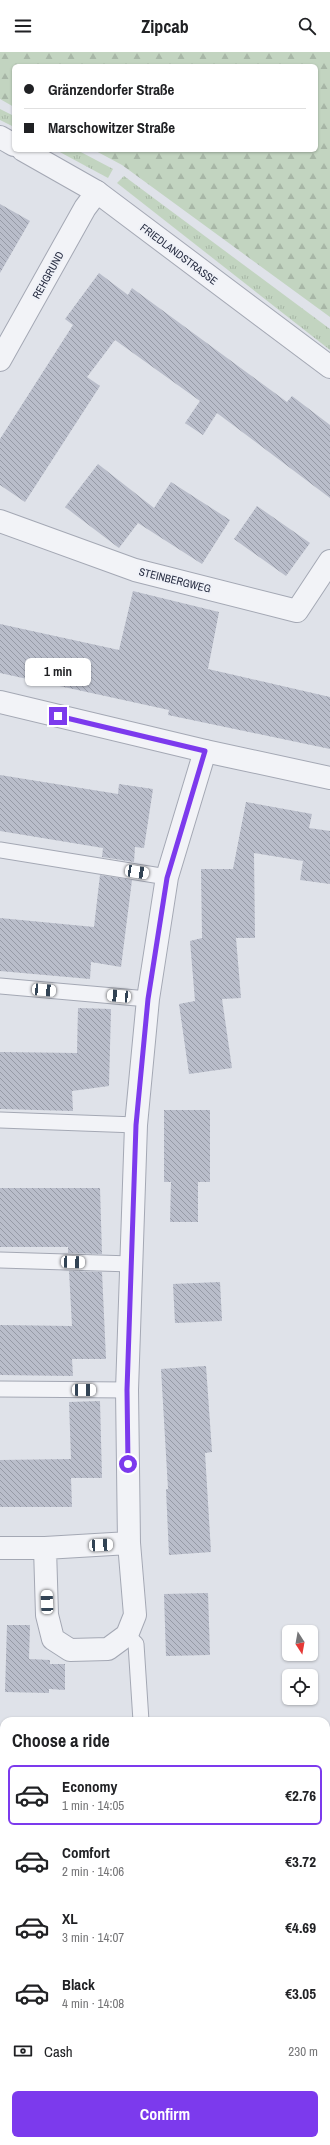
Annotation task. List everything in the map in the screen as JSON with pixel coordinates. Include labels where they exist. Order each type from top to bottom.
[{"type":"street","points":[[0,137],[12,144]]},
{"type":"street","name":"FRIEDLANDSTRASSE","points":[[27,152],[97,192],[330,367]]},
{"type":"street","name":"REHGRUND","points":[[0,360],[86,208],[97,192]]},
{"type":"street","name":"STEINBERGWEG","points":[[0,521],[135,570],[297,611],[330,561]]},
{"type":"street","points":[[0,702],[205,751],[330,778]]},
{"type":"street","points":[[45,1548],[47,1615],[53,1639],[70,1650],[108,1649],[127,1634],[135,1616],[129,1543],[127,1390],[136,1125],[148,999],[167,878],[205,751]]},
{"type":"street","points":[[0,1548],[45,1548],[129,1543]]},
{"type":"lane","points":[[0,850],[167,878]]},
{"type":"lane","points":[[0,986],[148,999]]},
{"type":"lane","points":[[0,1120],[136,1125]]},
{"type":"lane","points":[[0,1260],[132,1264]]},
{"type":"lane","points":[[0,1389],[127,1390]]},
{"type":"lane","points":[[127,1634],[136,1644],[141,1717]]},
{"type":"green space","points":[[0,52],[330,52],[330,317],[122,165],[98,152],[318,152],[318,64],[12,64],[12,106],[0,99]]},
{"type":"green space","points":[[0,109],[12,115],[12,126],[0,120]]},
{"type":"green space","points":[[60,152],[81,152],[113,169],[108,178]]},
{"type":"green space","points":[[124,176],[330,329],[330,350],[117,183]]},
{"type":"building","points":[[0,204],[30,221],[0,273]]},
{"type":"building","points":[[99,273],[128,295],[132,288],[287,402],[292,396],[330,425],[330,498],[217,413],[203,435],[185,423],[200,401],[115,340],[87,377],[100,386],[25,502],[0,485],[0,439],[73,325],[65,319]]},
{"type":"building","points":[[98,464],[154,508],[171,482],[230,520],[202,564],[138,523],[119,548],[65,507]]},
{"type":"building","points":[[257,506],[310,543],[286,576],[234,539]]},
{"type":"building","points":[[133,591],[219,612],[208,669],[330,697],[330,749],[168,715],[169,710],[0,673],[0,624],[119,650]]},
{"type":"building","points":[[0,775],[118,794],[119,784],[153,789],[144,848],[135,847],[134,862],[102,857],[103,848],[0,831]]},
{"type":"building","points":[[246,802],[312,814],[309,828],[330,831],[330,884],[300,880],[303,861],[254,853],[255,938],[236,938],[241,998],[222,999],[232,1068],[189,1074],[179,1004],[195,1001],[190,941],[202,938],[201,869],[233,869]]},
{"type":"building","points":[[100,875],[132,880],[121,967],[91,962],[90,979],[0,971],[0,918],[94,927]]},
{"type":"building","points":[[78,1008],[111,1009],[109,1086],[72,1091],[73,1111],[0,1109],[0,1052],[77,1053]]},
{"type":"building","points":[[164,1110],[210,1110],[210,1182],[198,1182],[198,1222],[170,1222],[171,1182],[164,1182]]},
{"type":"building","points":[[0,1188],[100,1188],[102,1254],[68,1253],[68,1247],[0,1247]]},
{"type":"building","points":[[69,1271],[102,1272],[106,1359],[72,1359],[73,1376],[0,1375],[0,1325],[72,1326]]},
{"type":"building","points":[[220,1282],[222,1321],[175,1323],[173,1284]]},
{"type":"building","points":[[206,1366],[212,1452],[205,1453],[211,1552],[169,1555],[166,1489],[168,1489],[161,1369]]},
{"type":"building","points":[[100,1401],[102,1478],[71,1478],[72,1507],[0,1507],[0,1460],[71,1459],[69,1402]]},
{"type":"building","points":[[208,1593],[210,1655],[166,1656],[164,1594]]},
{"type":"building","points":[[7,1625],[30,1625],[29,1659],[50,1660],[50,1664],[65,1664],[65,1690],[49,1689],[49,1693],[5,1692]]},
{"type":"route","points":[[58,716],[205,751],[167,878],[148,999],[136,1125],[127,1390],[128,1464]]}]
